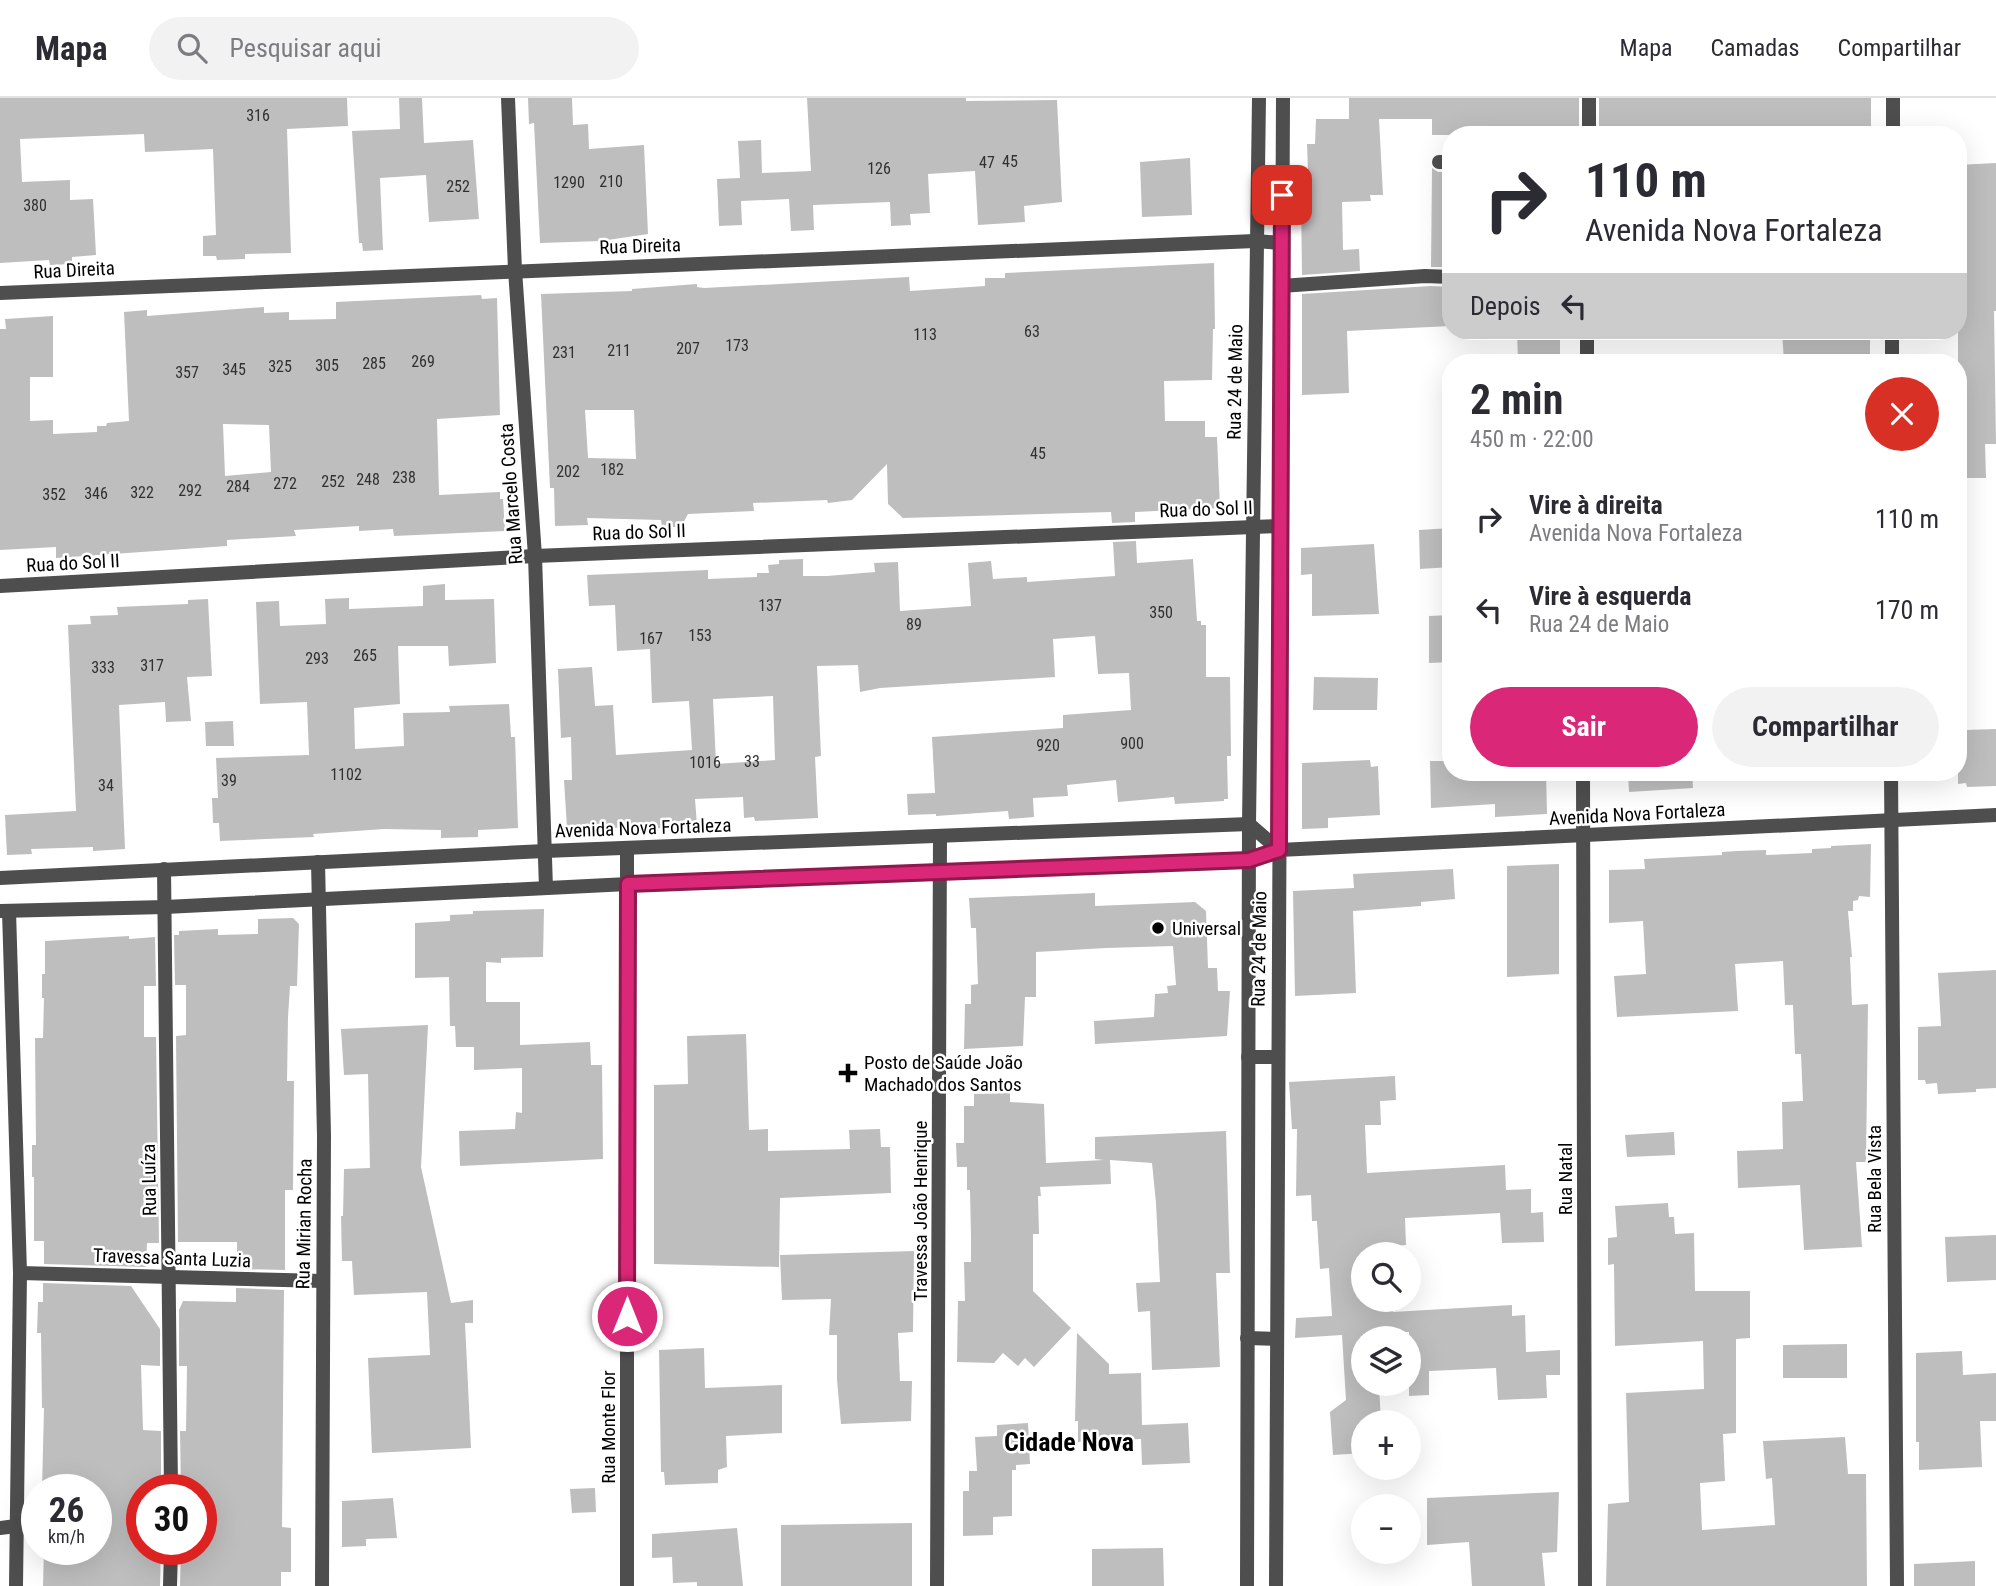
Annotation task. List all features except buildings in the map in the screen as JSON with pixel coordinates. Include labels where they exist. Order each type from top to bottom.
[{"type":"street","name":"Rua Marcelo Costa","points":[[508,98],[515,270],[535,556],[546,888]]},
{"type":"street","name":"Rua 24 de Maio","points":[[1247,1586],[1249,824],[1259,98]]},
{"type":"street","name":"Rua 24 de Maio","points":[[1276,1586],[1283,98]]},
{"type":"street","points":[[1589,98],[1589,126]]},
{"type":"street","points":[[1893,98],[1893,126]]},
{"type":"street","name":"Rua Direita","points":[[0,293],[1255,241],[1282,243]]},
{"type":"street","points":[[1281,286],[1442,277]]},
{"type":"street","name":"Rua do Sol II","points":[[0,586],[535,556],[1280,526]]},
{"type":"street","name":"Rua Natal","points":[[1583,781],[1586,1586]]},
{"type":"street","name":"Rua Bela Vista","points":[[1891,781],[1897,1586]]},
{"type":"street","name":"Avenida Nova Fortaleza","points":[[4,911],[1249,860],[1279,850],[1996,815]]},
{"type":"street","points":[[1249,824],[1279,850]]},
{"type":"street","name":"Avenida Nova Fortaleza","points":[[0,878],[545,851],[1249,824]]},
{"type":"street","name":"Travessa João Henrique","points":[[937,1586],[940,836]]},
{"type":"street","name":"Rua Monte Flor","points":[[627,848],[627,1586]]},
{"type":"street","name":"Rua Mirian Rocha","points":[[318,862],[324,1136],[322,1586]]},
{"type":"street","name":"Rua Luíza","points":[[164,869],[171,1474]]},
{"type":"street","points":[[4,911],[20,1273],[16,1586]]},
{"type":"street","points":[[1248,1057],[1277,1057]]},
{"type":"street","name":"Travessa Santa Luzia","points":[[20,1273],[323,1281]]},
{"type":"street","points":[[1247,1338],[1277,1339]]},
{"type":"street","points":[[0,1528],[16,1526]]},
{"type":"street","points":[[170,1586],[171,1565]]},
{"type":"place","name":"Universal","points":[[1158,928]]},
{"type":"place","name":"Posto de Saúde João Machado dos Santos","points":[[848,1073]]},
{"type":"district","name":"Cidade Nova","points":[[1069,1442]]},
{"type":"route","points":[[627,1316],[628,884],[1249,860],[1279,850],[1282,195]]}]
